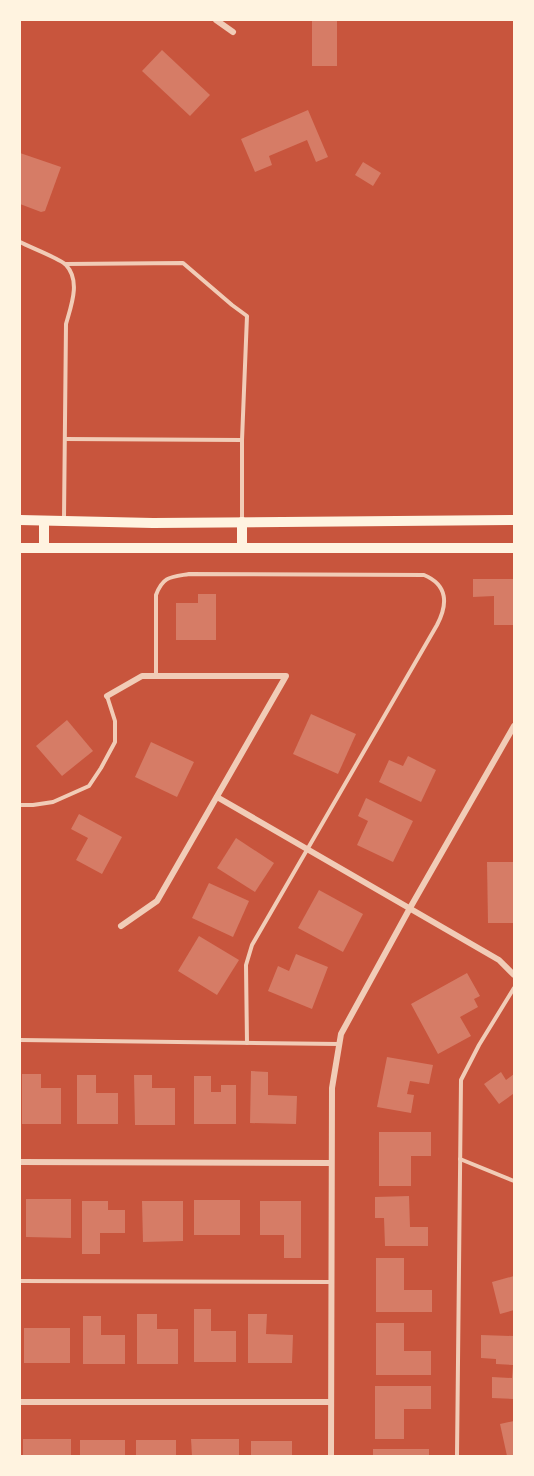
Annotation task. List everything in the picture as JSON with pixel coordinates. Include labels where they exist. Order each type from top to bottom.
[{"type":"main road","points":[[20,520],[153,523],[514,520]]},
{"type":"main road","points":[[44,520],[44,548]]},
{"type":"main road","points":[[242,548],[243,522]]},
{"type":"main road","points":[[20,548],[514,548]]},
{"type":"street","points":[[216,20],[233,32]]},
{"type":"street","points":[[107,696],[142,676],[286,676],[157,901],[121,926]]},
{"type":"street","points":[[331,1456],[332,1088],[341,1034],[514,726]]},
{"type":"street","points":[[217,797],[499,960],[514,975]]},
{"type":"street","points":[[20,1162],[331,1163]]},
{"type":"street","points":[[20,1402],[331,1402]]},
{"type":"lane","points":[[20,242],[66,264],[183,264],[247,316],[243,522]]},
{"type":"lane","points":[[64,521],[66,324],[74,297],[74,277],[66,264]]},
{"type":"lane","points":[[65,439],[243,440]]},
{"type":"lane","points":[[156,676],[156,595],[160,585],[170,577],[189,574],[424,575],[435,579],[442,589],[445,602],[443,614],[252,945],[246,965],[247,1043]]},
{"type":"lane","points":[[20,805],[53,802],[89,786],[115,742],[115,721],[107,696]]},
{"type":"lane","points":[[457,1456],[461,1080],[479,1045],[514,988]]},
{"type":"lane","points":[[20,1041],[339,1044]]},
{"type":"lane","points":[[460,1159],[514,1182]]},
{"type":"lane","points":[[20,1281],[331,1282]]},
{"type":"building","points":[[312,20],[337,20],[337,66],[312,66]]},
{"type":"building","points":[[162,50],[210,95],[190,116],[142,71]]},
{"type":"building","points":[[308,110],[328,157],[316,162],[307,140],[269,156],[272,165],[255,172],[241,139]]},
{"type":"building","points":[[20,153],[61,167],[45,211],[41,212],[20,204]]},
{"type":"building","points":[[363,162],[381,173],[373,186],[355,175]]},
{"type":"building","points":[[473,579],[514,579],[514,625],[494,625],[494,596],[473,597]]},
{"type":"building","points":[[198,594],[216,594],[216,640],[176,640],[176,603],[198,603]]},
{"type":"building","points":[[311,714],[356,734],[338,774],[293,754]]},
{"type":"building","points":[[67,720],[93,751],[62,776],[36,746]]},
{"type":"building","points":[[151,742],[194,762],[177,797],[135,777]]},
{"type":"building","points":[[408,756],[436,770],[421,802],[379,782],[389,760],[403,766]]},
{"type":"building","points":[[366,798],[413,821],[393,862],[357,845],[368,821],[358,816]]},
{"type":"building","points":[[79,814],[122,837],[102,874],[76,860],[88,838],[71,829]]},
{"type":"building","points":[[236,838],[274,863],[255,892],[217,868]]},
{"type":"building","points":[[487,862],[514,862],[514,923],[488,923]]},
{"type":"building","points":[[209,883],[249,901],[233,937],[192,918]]},
{"type":"building","points":[[319,890],[363,914],[343,952],[298,928]]},
{"type":"building","points":[[199,936],[239,960],[217,995],[178,971]]},
{"type":"building","points":[[296,954],[328,967],[312,1009],[268,991],[278,966],[289,971]]},
{"type":"building","points":[[467,973],[480,996],[474,999],[478,1007],[460,1017],[471,1036],[438,1054],[411,1004]]},
{"type":"building","points":[[387,1057],[433,1065],[429,1084],[410,1081],[407,1094],[414,1095],[411,1113],[377,1107]]},
{"type":"building","points":[[251,1071],[268,1072],[268,1095],[297,1096],[296,1124],[250,1123]]},
{"type":"building","points":[[501,1072],[506,1080],[514,1074],[514,1096],[513,1094],[499,1104],[484,1084]]},
{"type":"building","points":[[22,1074],[41,1074],[41,1088],[61,1088],[61,1124],[22,1124]]},
{"type":"building","points":[[77,1075],[96,1075],[96,1093],[118,1093],[118,1124],[77,1124]]},
{"type":"building","points":[[134,1075],[152,1075],[152,1088],[175,1088],[175,1125],[135,1125]]},
{"type":"building","points":[[194,1076],[211,1076],[211,1092],[221,1092],[221,1085],[236,1085],[236,1124],[194,1124]]},
{"type":"building","points":[[379,1132],[431,1132],[431,1156],[411,1156],[411,1186],[379,1186]]},
{"type":"building","points":[[409,1196],[410,1227],[428,1227],[428,1246],[385,1246],[384,1218],[375,1218],[375,1197]]},
{"type":"building","points":[[26,1199],[71,1199],[71,1238],[26,1237]]},
{"type":"building","points":[[194,1200],[240,1200],[240,1235],[194,1235]]},
{"type":"building","points":[[82,1201],[108,1201],[108,1210],[125,1210],[125,1233],[100,1233],[100,1254],[82,1254]]},
{"type":"building","points":[[142,1201],[183,1201],[183,1241],[143,1242]]},
{"type":"building","points":[[260,1201],[301,1201],[301,1258],[284,1258],[284,1235],[260,1235]]},
{"type":"building","points":[[376,1258],[404,1258],[404,1290],[432,1290],[432,1312],[376,1312]]},
{"type":"building","points":[[514,1276],[514,1310],[500,1314],[492,1282]]},
{"type":"building","points":[[194,1309],[211,1309],[211,1331],[236,1331],[236,1362],[194,1362]]},
{"type":"building","points":[[137,1314],[157,1314],[157,1329],[178,1329],[178,1364],[137,1364]]},
{"type":"building","points":[[248,1314],[267,1314],[266,1334],[293,1335],[292,1363],[248,1363]]},
{"type":"building","points":[[83,1316],[101,1316],[101,1335],[125,1335],[125,1364],[83,1364]]},
{"type":"building","points":[[376,1323],[404,1323],[404,1351],[431,1351],[431,1375],[376,1375]]},
{"type":"building","points":[[24,1328],[70,1328],[70,1363],[24,1363]]},
{"type":"building","points":[[481,1335],[514,1336],[514,1399],[492,1398],[492,1377],[512,1378],[513,1365],[496,1364],[496,1359],[481,1358]]},
{"type":"building","points":[[375,1386],[431,1386],[431,1409],[404,1409],[404,1439],[375,1439]]},
{"type":"building","points":[[514,1421],[514,1456],[507,1456],[500,1424]]},
{"type":"building","points":[[23,1439],[71,1439],[71,1456],[23,1456]]},
{"type":"building","points":[[191,1439],[239,1439],[239,1456],[192,1456]]},
{"type":"building","points":[[80,1440],[125,1440],[125,1456],[80,1456]]},
{"type":"building","points":[[136,1440],[176,1440],[176,1456],[136,1456]]},
{"type":"building","points":[[251,1441],[292,1441],[292,1456],[251,1456]]},
{"type":"building","points":[[373,1449],[429,1449],[429,1456],[373,1456]]}]
